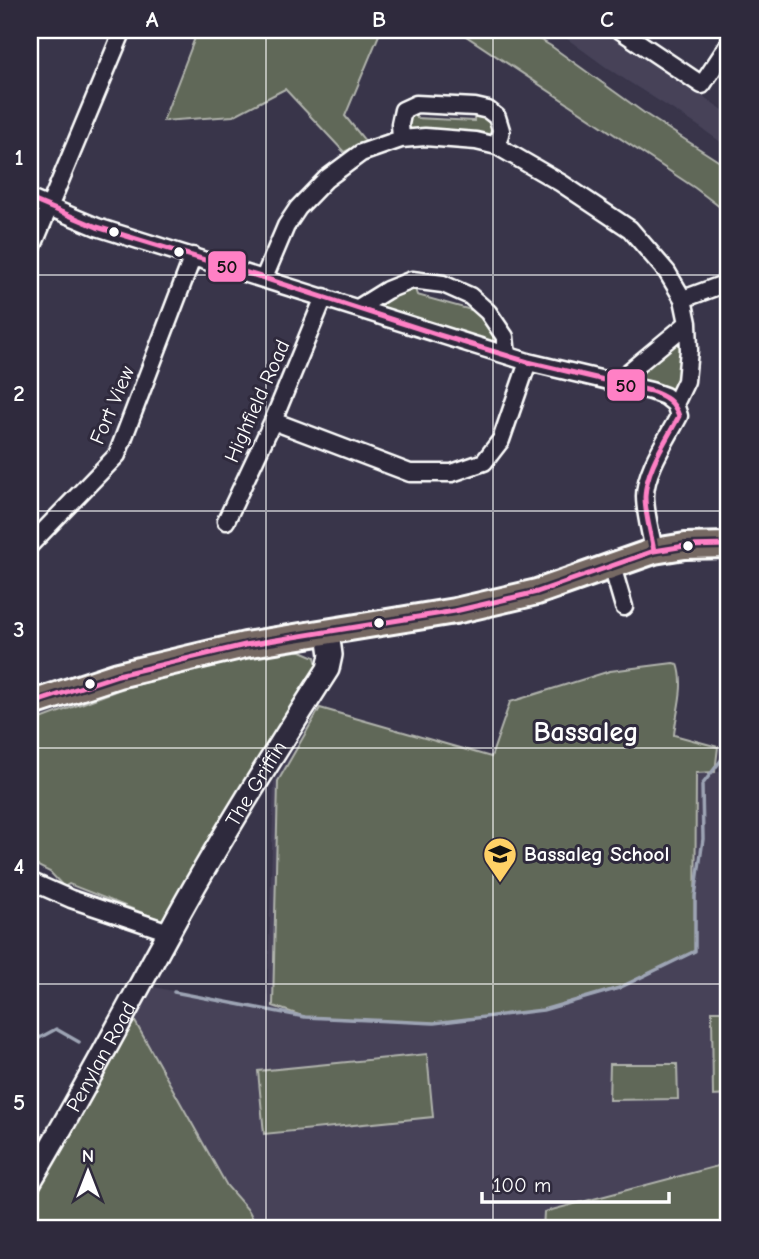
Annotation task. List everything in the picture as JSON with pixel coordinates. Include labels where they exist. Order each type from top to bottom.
[{"type":"main road","points":[[30,704],[118,674],[245,645],[455,611],[537,592],[654,551],[729,545]]},
{"type":"street","points":[[30,253],[123,30]]},
{"type":"street","points":[[620,30],[643,36],[702,85],[729,44]]},
{"type":"street","points":[[401,139],[400,124],[404,110],[416,104],[475,107],[488,110],[498,117],[501,130],[498,146]]},
{"type":"street","points":[[264,278],[286,226],[298,208],[326,178],[361,153],[401,139],[425,137],[476,141],[498,146],[561,183],[630,229],[667,272],[683,299],[688,323],[686,382],[675,404]]},
{"type":"street","points":[[30,200],[97,227],[528,362],[665,396],[675,404],[679,416],[647,482],[646,507],[654,551]]},
{"type":"street","name":"Fort View","points":[[30,545],[117,455],[193,256]]},
{"type":"street","points":[[358,308],[387,290],[412,280],[443,284],[470,296],[488,312],[505,338],[507,355]]},
{"type":"street","points":[[683,299],[721,285],[729,285]]},
{"type":"street","name":"Highfield Road","points":[[226,521],[273,421],[324,297]]},
{"type":"street","points":[[614,384],[688,323]]},
{"type":"street","points":[[273,421],[410,473],[452,473],[484,462],[501,440],[528,362]]},
{"type":"street","points":[[612,566],[624,607]]},
{"type":"street","name":"The Griffin","points":[[169,932],[328,669],[331,655],[328,632]]},
{"type":"street","points":[[30,881],[72,899],[169,932]]},
{"type":"street","name":"Penylan Road","points":[[30,1182],[97,1066],[169,932]]},
{"type":"shaded area","points":[[555,30],[604,30],[729,114],[729,148],[610,70]]},
{"type":"shaded area","name":"Bassaleg School","points":[[678,664],[681,672],[674,735],[718,747],[715,772],[729,772],[729,1163],[544,1212],[543,1229],[258,1229],[249,1211],[227,1186],[133,1018],[148,986],[267,1010],[274,782],[320,708],[491,757],[510,702],[610,671]]},
{"type":"green space","points":[[198,30],[378,30],[379,35],[345,116],[366,142],[344,152],[285,89],[233,116],[163,121]]},
{"type":"green space","points":[[457,30],[524,30],[551,46],[647,115],[729,168],[729,214],[695,188]]},
{"type":"green space","points":[[416,104],[416,118],[474,121],[475,107],[488,110],[497,146],[401,139],[403,110]]},
{"type":"green space","points":[[412,280],[417,295],[471,310],[470,296],[507,355],[358,308]]},
{"type":"green space","points":[[688,323],[675,404],[614,384]]},
{"type":"green space","points":[[278,650],[301,651],[315,657],[317,665],[314,677],[163,921],[69,884],[64,887],[50,872],[30,862],[30,723],[118,690],[209,665]]},
{"type":"green space","points":[[678,664],[681,682],[674,735],[718,747],[715,772],[696,773],[695,951],[619,988],[543,1010],[434,1023],[305,1017],[273,1006],[278,781],[320,708],[491,757],[510,702],[610,671]]},
{"type":"green space","points":[[712,1011],[729,1011],[729,1095],[713,1096]]},
{"type":"green space","points":[[133,1018],[227,1186],[249,1211],[258,1229],[30,1229],[30,1200],[114,1049],[123,1040]]},
{"type":"green space","points":[[427,1054],[433,1117],[264,1134],[258,1071]]},
{"type":"green space","points":[[610,1064],[677,1064],[678,1099],[609,1100]]},
{"type":"green space","points":[[729,1163],[729,1229],[543,1229],[544,1212]]},
{"type":"waterway","points":[[174,992],[305,1017],[434,1023],[543,1010],[619,988],[695,951],[695,896],[703,839],[702,785],[729,750]]},
{"type":"waterway","points":[[30,1043],[56,1029],[79,1042]]},
{"type":"transit line","name":"50","points":[[30,199],[97,227],[439,335],[528,362],[651,391],[665,397],[679,416],[658,455],[646,486],[646,510],[654,551]]},
{"type":"transit line","name":"50","points":[[30,704],[118,675],[245,645],[455,611],[537,592],[654,551],[685,546],[729,545]]},
{"type":"place","name":"Bassaleg School","points":[[500,884]]},
{"type":"district","name":"Bassaleg","points":[[586,732]]}]
